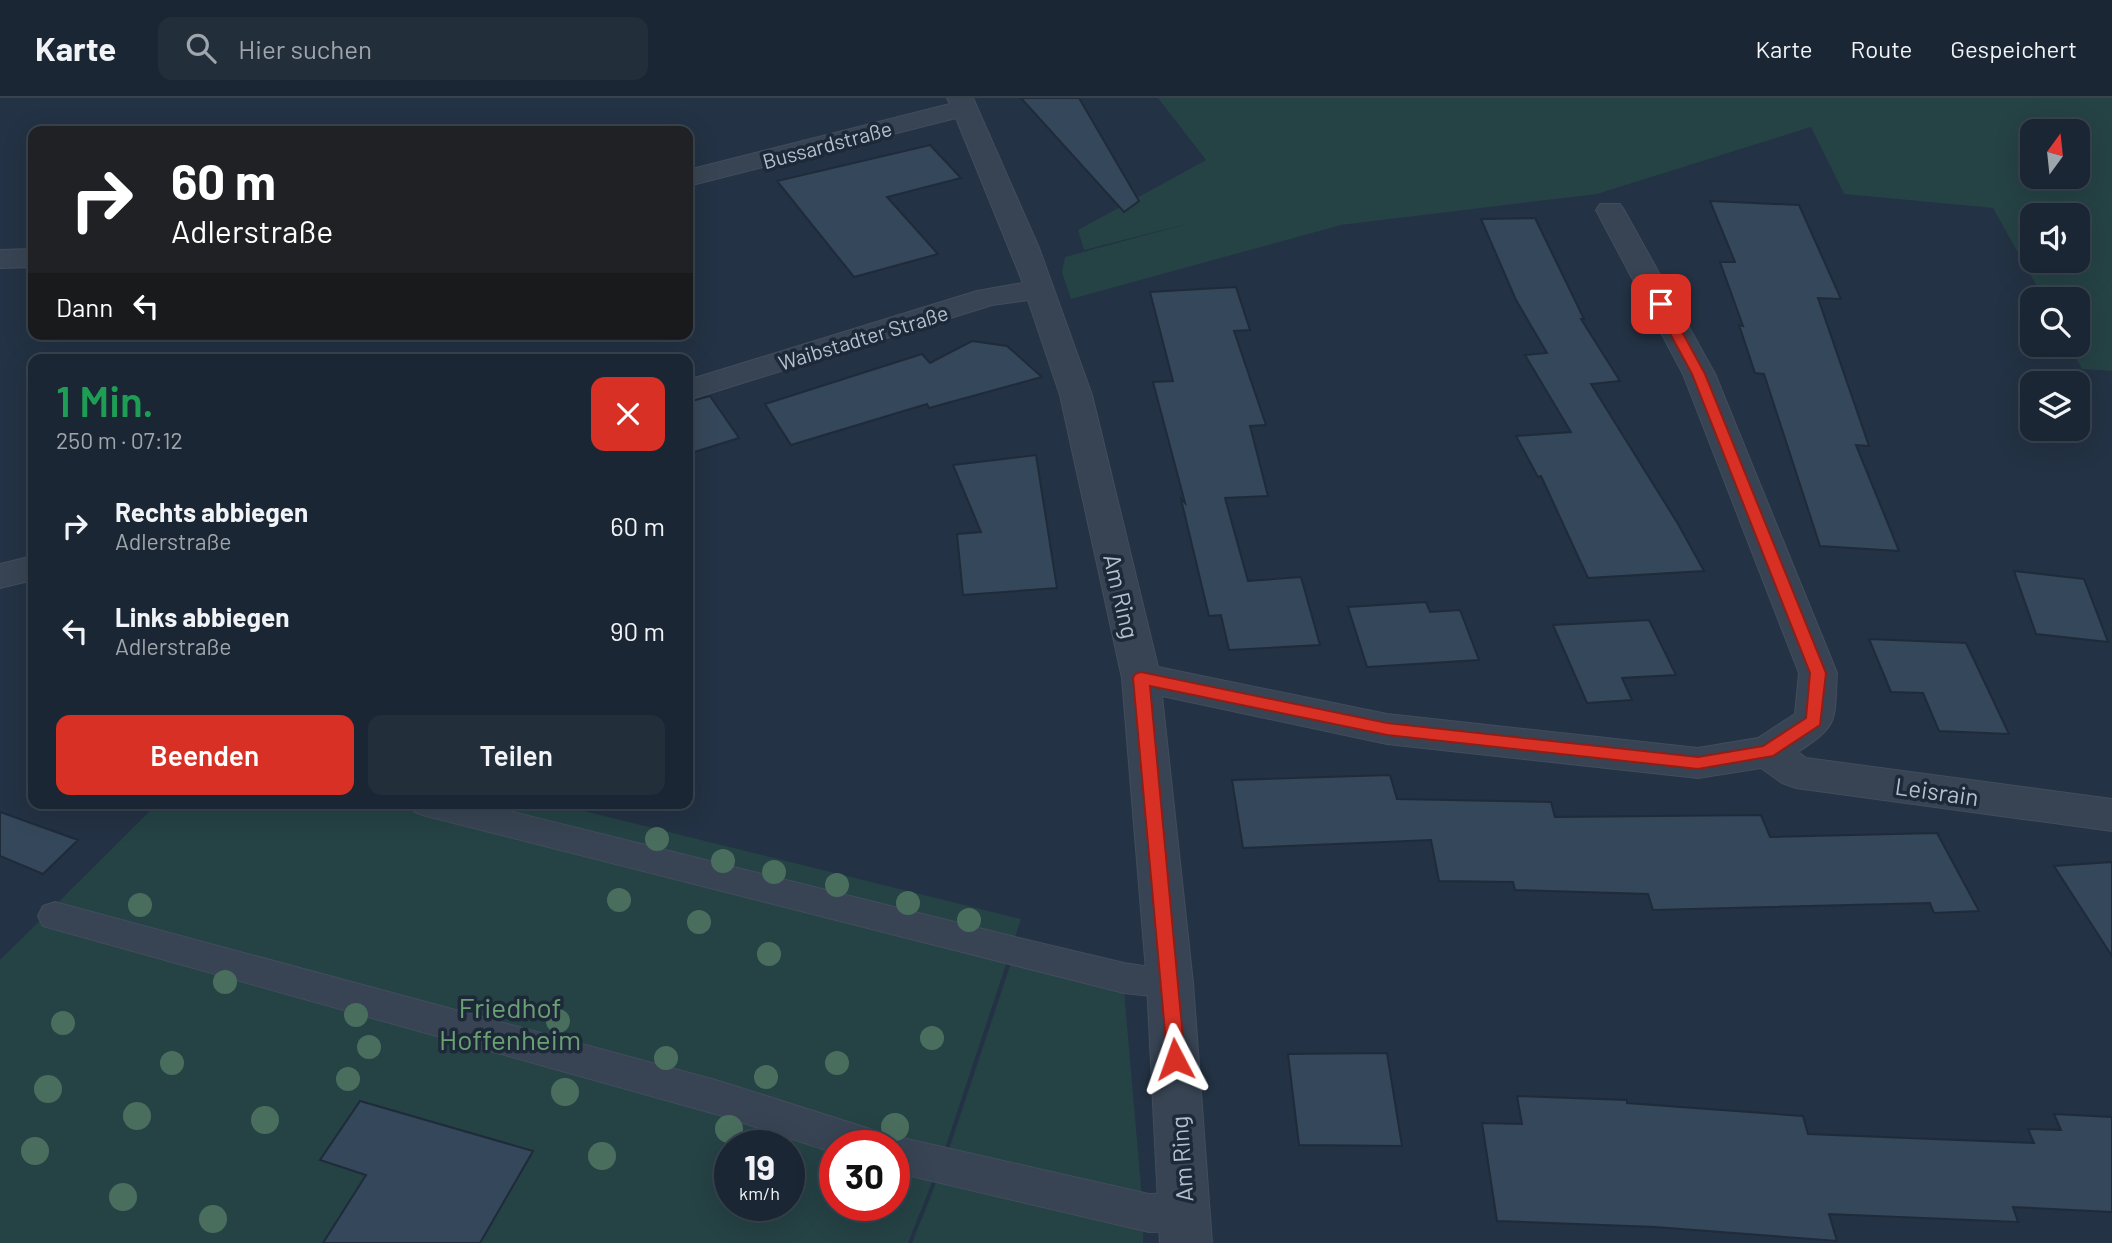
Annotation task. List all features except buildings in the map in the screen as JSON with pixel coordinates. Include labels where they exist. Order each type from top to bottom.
[{"type":"street","name":"Bussardstraße","points":[[693,177],[963,103]]},
{"type":"street","name":"Am Ring","points":[[963,103],[983,156],[1025,248],[1076,395],[1141,678],[1170,983],[1186,1227]]},
{"type":"street","points":[[1141,678],[1387,729],[1698,763],[1768,752],[1814,721],[1818,673],[1699,374],[1610,209]]},
{"type":"street","points":[[0,258],[28,258]]},
{"type":"street","name":"Waibstadter Straße","points":[[693,388],[988,297],[1039,290]]},
{"type":"street","points":[[0,576],[28,569]]},
{"type":"street","name":"Leisrain","points":[[1768,752],[1796,772],[2112,815]]},
{"type":"lane","points":[[450,809],[1011,951],[1124,978],[1170,983]]},
{"type":"lane","points":[[55,916],[719,1098],[819,1130]]},
{"type":"lane","points":[[910,1158],[1149,1213],[1186,1227]]},
{"type":"green space","points":[[1158,98],[2112,98],[2112,371],[2082,369],[2076,357],[2090,357],[2090,287],[2037,287],[2029,273],[2090,273],[2090,203],[2020,203],[2020,256],[1993,208],[1844,194],[1811,127],[1597,194],[1341,225],[1071,299],[1062,272],[1065,257],[1194,222],[1084,250],[1078,230],[1206,160]]},
{"type":"green space","name":"Friedhof Hoffenheim","points":[[152,809],[576,809],[1021,919],[944,1152],[908,1243],[0,1243],[0,960]]},
{"type":"green space","points":[[1011,963],[1124,990],[1142,1198],[949,1149]]},
{"type":"green space","points":[[939,1175],[1143,1222],[1143,1243],[912,1243]]},
{"type":"route","points":[[1175,1059],[1141,678],[1387,729],[1698,763],[1768,752],[1814,721],[1818,673],[1699,374],[1661,304]]}]
